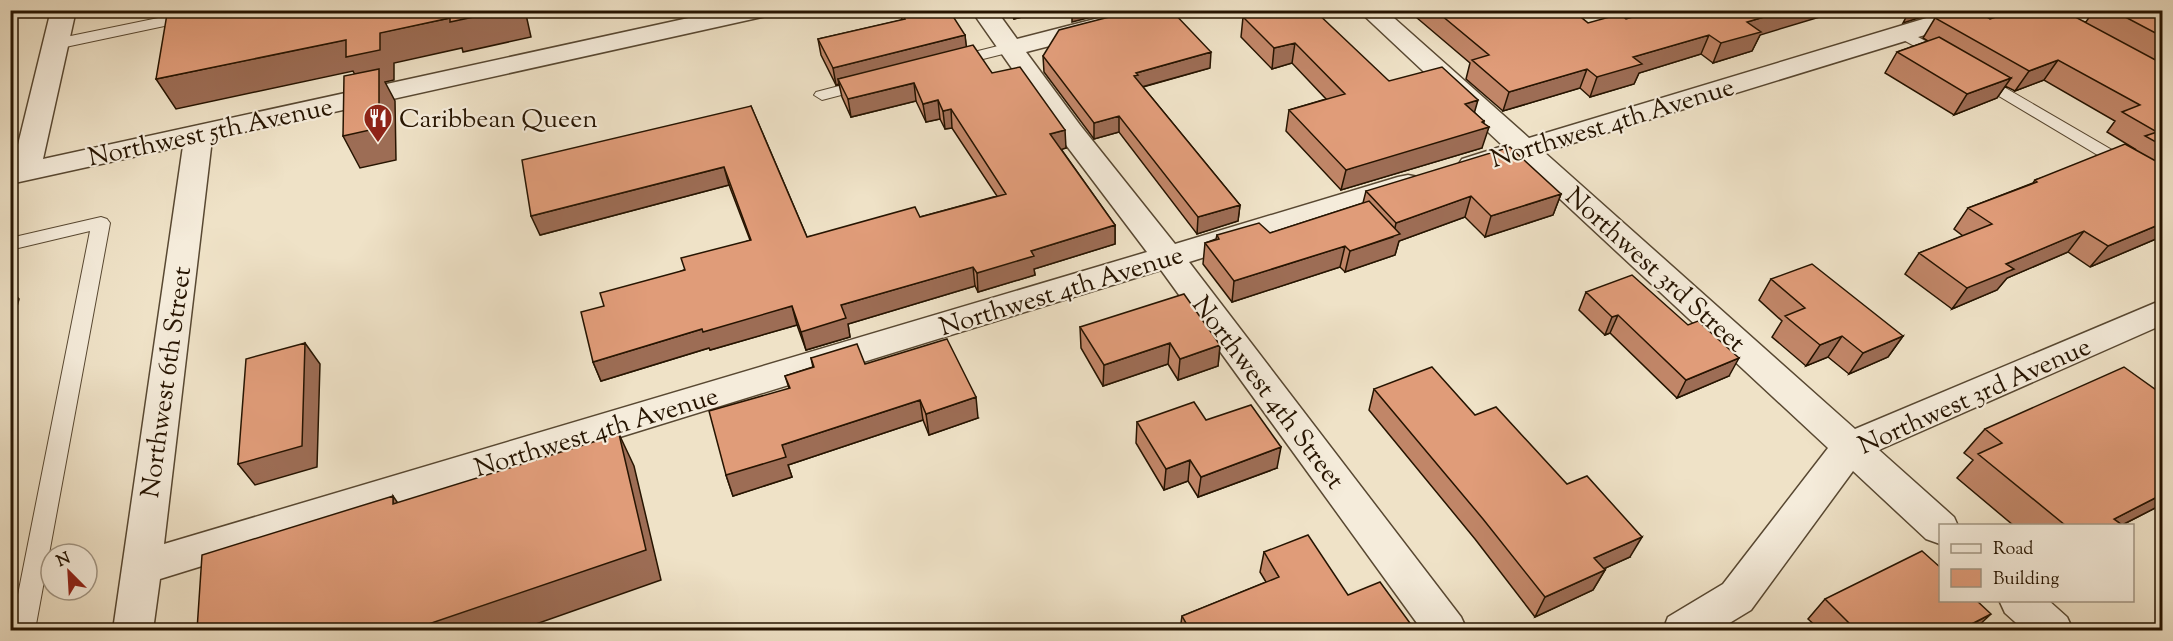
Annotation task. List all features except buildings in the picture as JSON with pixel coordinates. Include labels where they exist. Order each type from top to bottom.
[{"type":"street","points":[[18,173],[64,10]]},
{"type":"street","name":"Northwest 5th Avenue","points":[[18,173],[762,10]]},
{"type":"street","name":"Northwest 4th Street","points":[[983,10],[1070,131],[1169,258],[1446,630]]},
{"type":"street","points":[[1010,48],[1162,10]]},
{"type":"street","name":"Northwest 3rd Street","points":[[1370,10],[1939,526]]},
{"type":"street","name":"Northwest 4th Avenue","points":[[140,568],[1169,258],[1981,10]]},
{"type":"street","name":"Northwest 6th Street","points":[[133,630],[199,134]]},
{"type":"street","name":"Northwest 3rd Avenue","points":[[1683,630],[1737,597],[1851,447],[2163,312]]},
{"type":"street","points":[[2021,602],[2052,630]]},
{"type":"lane","points":[[56,44],[221,10]]},
{"type":"lane","points":[[1903,34],[2163,186]]},
{"type":"lane","points":[[944,64],[1010,48]]},
{"type":"lane","points":[[822,95],[877,81]]},
{"type":"lane","points":[[10,244],[101,223],[23,630]]},
{"type":"place","name":"Caribbean Queen","points":[[378,144]]}]
